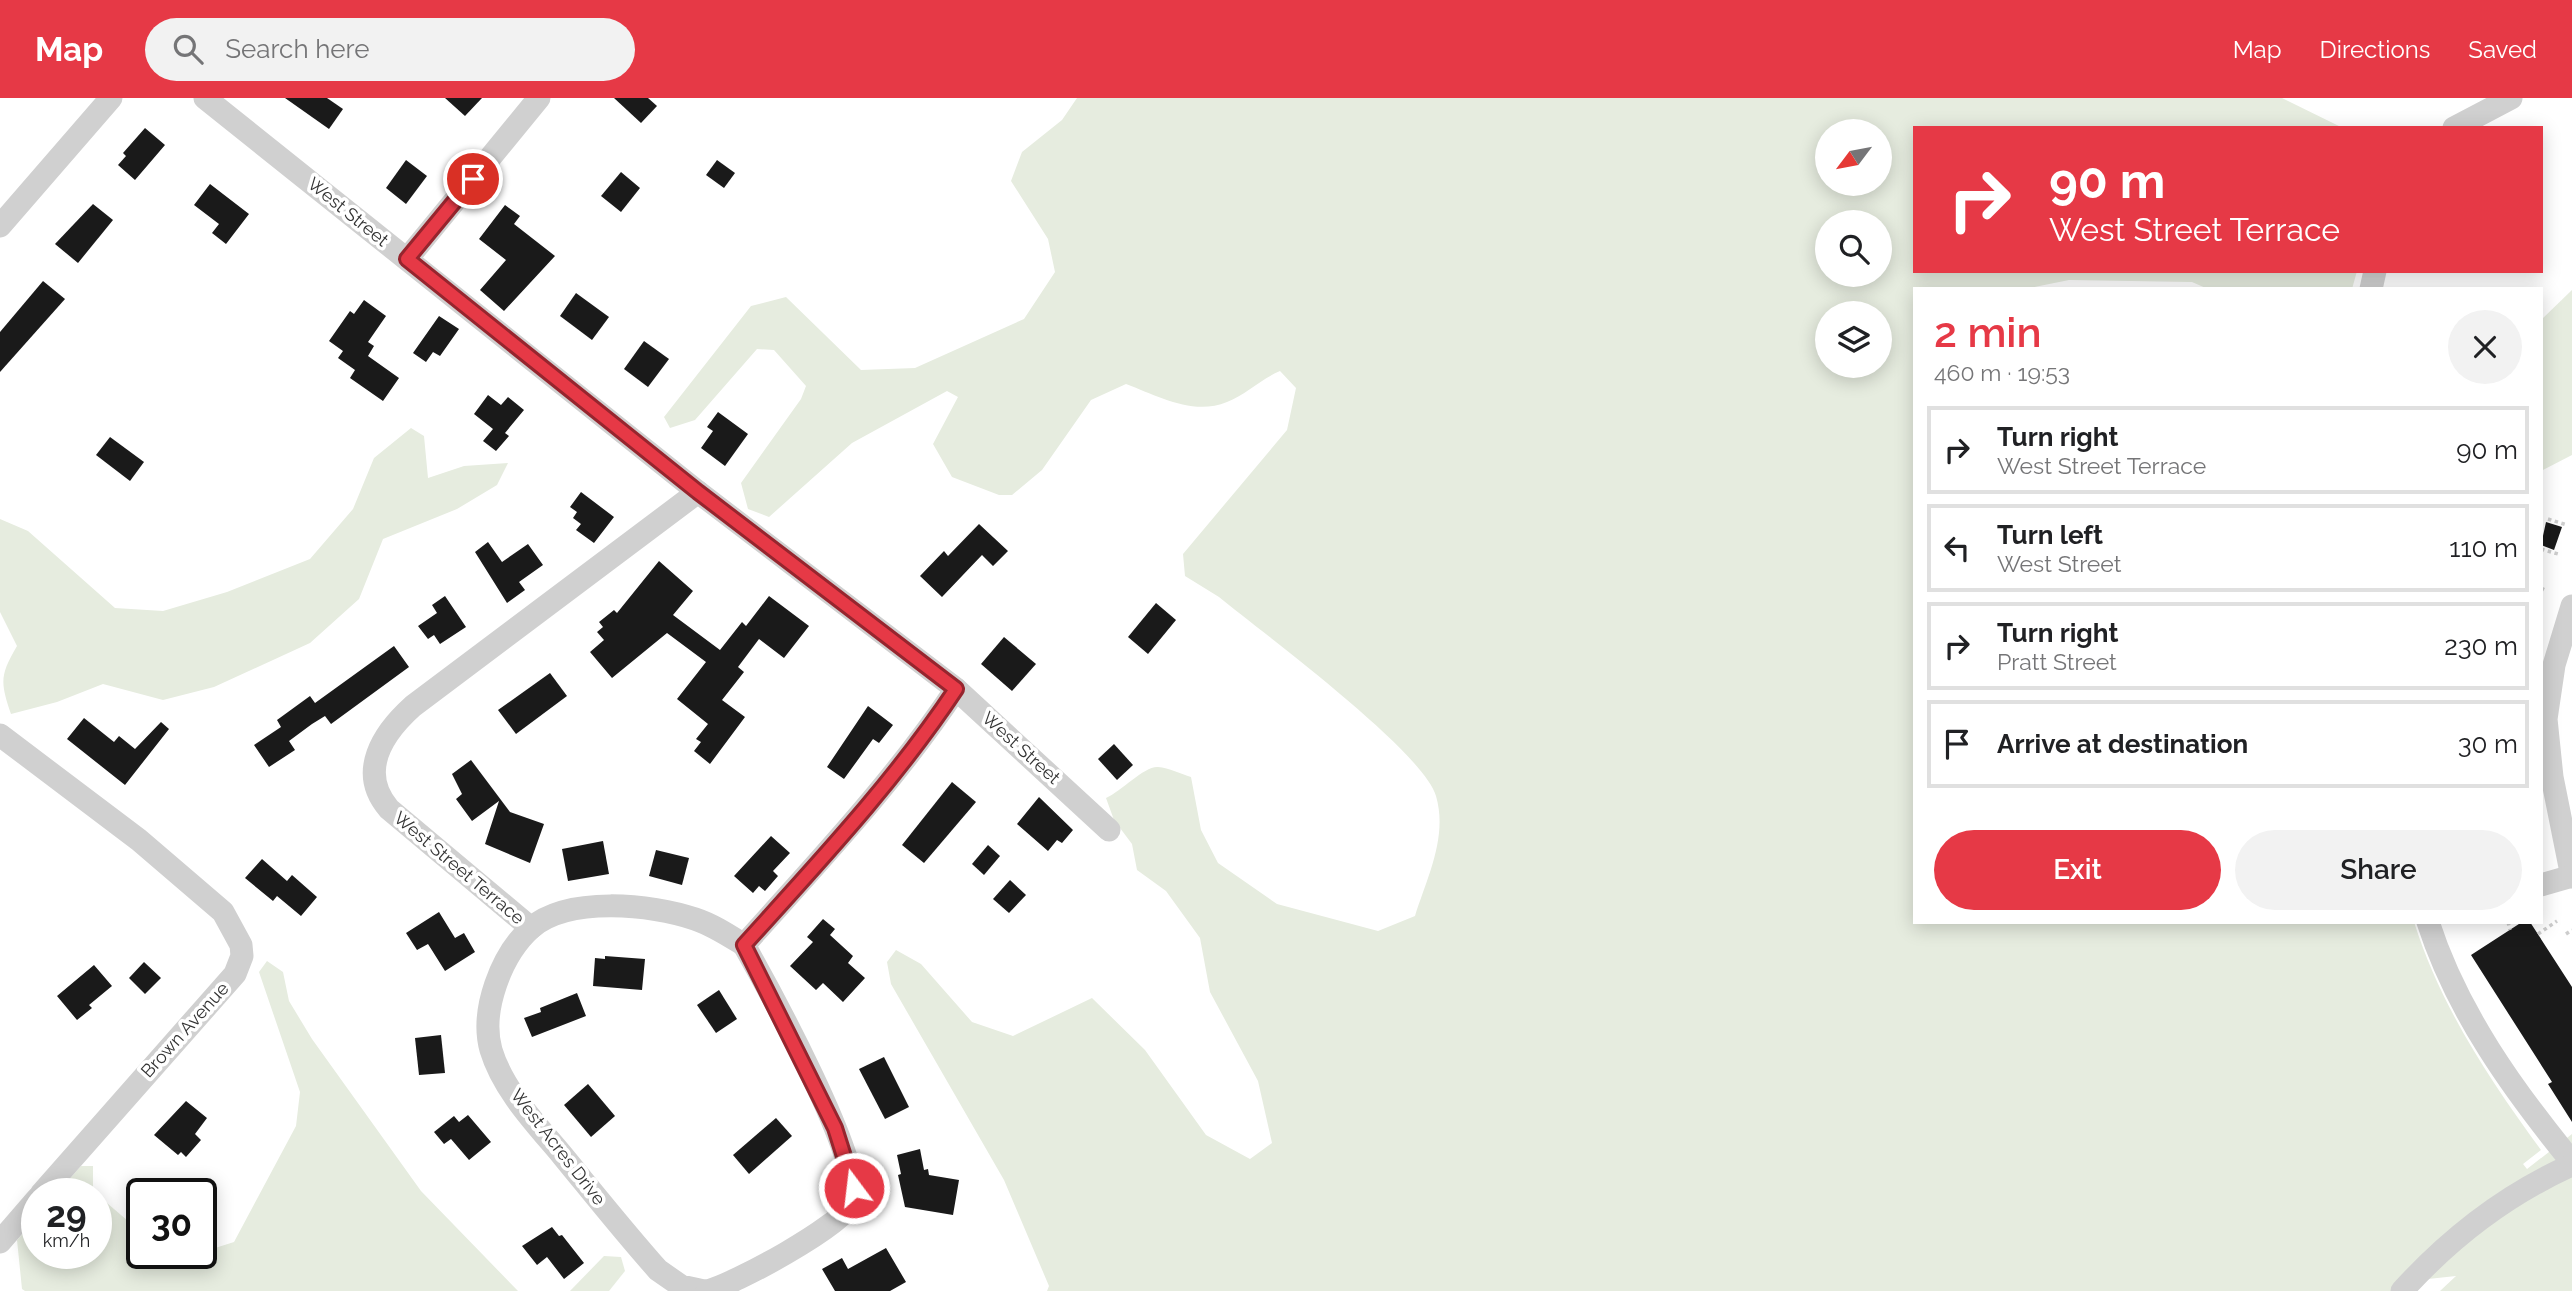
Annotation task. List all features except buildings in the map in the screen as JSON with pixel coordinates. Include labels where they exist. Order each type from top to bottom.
[{"type":"street","points":[[0,226],[111,98]]},
{"type":"street","name":"West Street","points":[[205,98],[698,492],[956,689],[1110,830]]},
{"type":"street","points":[[407,259],[539,98]]},
{"type":"street","points":[[2458,126],[2511,98]]},
{"type":"street","name":"West Street Terrace","points":[[698,492],[419,701],[391,728],[377,755],[374,781],[379,796],[389,809],[531,928],[553,914],[576,908],[644,909],[696,919],[744,945]]},
{"type":"street","points":[[2543,884],[2572,876],[2565,812],[2546,719],[2554,665],[2572,606]]},
{"type":"street","points":[[744,945],[919,742],[956,689]]},
{"type":"street","name":"Brown Avenue","points":[[0,735],[139,839],[205,895],[233,926],[242,956],[235,974],[55,1178]]},
{"type":"street","points":[[2402,1291],[2438,1254],[2476,1223],[2519,1192],[2572,1163],[2519,1096],[2484,1043],[2441,960],[2429,924]]},
{"type":"street","name":"West Acres Drive","points":[[531,928],[509,955],[496,984],[489,1032],[497,1066],[518,1101],[658,1270],[681,1286],[705,1291],[740,1279],[837,1220],[852,1203],[854,1188],[835,1128],[744,945]]},
{"type":"street","points":[[0,1242],[21,1218]]},
{"type":"path","points":[[2548,520],[2567,525]]},
{"type":"path","points":[[2543,549],[2558,554]]},
{"type":"path","points":[[2538,934],[2557,921]]},
{"type":"path","points":[[2508,924],[2510,930]]},
{"type":"path","points":[[2566,934],[2572,930]]},
{"type":"shaded area","points":[[1077,98],[2282,98],[2339,126],[1913,126],[1913,273],[2356,273],[2353,287],[2203,287],[2192,282],[2069,280],[2035,287],[1913,287],[1913,924],[2415,924],[2452,1013],[2485,1069],[2541,1150],[2523,1164],[2527,1169],[2572,1134],[2572,1291],[2440,1291],[2456,1276],[2400,1282],[2394,1291],[1047,1291],[1049,1286],[1004,1180],[891,984],[887,962],[896,950],[921,964],[972,1022],[1013,1036],[1092,998],[1145,1050],[1206,1135],[1250,1159],[1272,1143],[1258,1081],[1210,992],[1200,938],[1166,891],[1137,870],[1132,844],[1114,820],[1106,798],[1152,768],[1158,767],[1191,777],[1201,830],[1218,863],[1277,904],[1378,931],[1415,916],[1438,842],[1439,811],[1436,796],[1425,776],[1373,723],[1219,597],[1185,576],[1183,554],[1287,430],[1296,388],[1280,371],[1234,399],[1214,406],[1176,403],[1126,384],[1091,400],[1042,470],[1012,495],[999,495],[952,477],[933,444],[958,397],[947,391],[852,443],[769,517],[748,509],[741,483],[801,399],[806,386],[774,350],[757,349],[695,420],[670,428],[664,417],[751,306],[786,297],[861,370],[915,368],[1024,319],[1055,272],[1048,239],[1011,181],[1022,152],[1062,120]]},
{"type":"shaded area","points":[[2572,290],[2572,455],[2543,470],[2543,318]]},
{"type":"shaded area","points":[[411,428],[424,436],[428,478],[464,466],[508,463],[497,485],[457,509],[383,539],[359,599],[310,643],[214,687],[163,700],[103,684],[57,702],[11,714],[4,679],[7,664],[17,646],[0,612],[0,519],[28,531],[115,608],[163,611],[227,592],[310,559],[353,509],[374,458]]},
{"type":"shaded area","points":[[267,961],[283,972],[289,1001],[312,1039],[421,1191],[518,1291],[22,1289],[17,1240],[21,1236],[21,1269],[112,1269],[112,1207],[126,1219],[126,1269],[217,1269],[217,1247],[234,1242],[296,1126],[300,1092],[259,972]]},
{"type":"shaded area","points":[[81,1166],[93,1166],[93,1178],[70,1178]]},
{"type":"shaded area","points":[[604,1256],[621,1257],[625,1271],[609,1291],[570,1291]]},
{"type":"route","points":[[473,179],[407,259],[698,492],[956,689],[927,732],[827,852],[744,945],[835,1128],[850,1167],[854,1188]]}]
